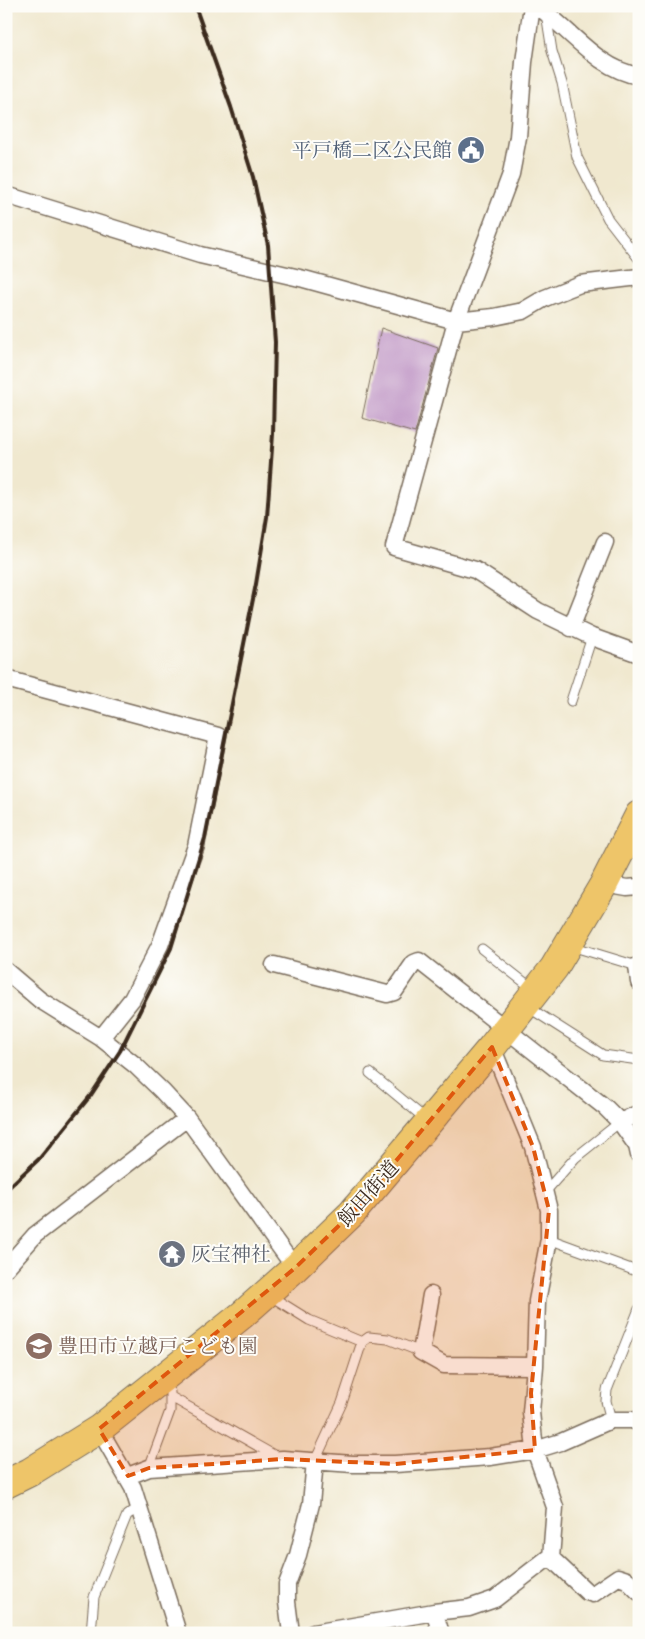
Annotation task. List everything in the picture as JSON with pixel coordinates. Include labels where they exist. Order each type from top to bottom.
[{"type":"highway","name":"飯田街道","points":[[6,1484],[30,1472],[166,1388],[352,1213],[500,1038],[531,998],[568,946],[604,884],[639,815]]},
{"type":"street","points":[[639,76],[616,70],[601,60],[538,8],[524,62],[518,137],[511,174],[456,321],[394,547],[475,570],[538,611],[571,628],[639,654]]},
{"type":"street","points":[[6,195],[200,256],[304,279],[456,321],[494,317],[523,311],[545,298],[580,284],[639,277]]},
{"type":"street","points":[[571,628],[605,542]]},
{"type":"street","points":[[6,679],[218,736],[196,846],[163,937],[147,973],[132,999],[101,1038]]},
{"type":"street","points":[[604,884],[627,888],[639,887]]},
{"type":"street","points":[[274,965],[387,994],[394,992],[414,963],[419,962],[500,1038],[606,1108],[620,1122],[636,1146],[639,1155]]},
{"type":"street","points":[[6,971],[40,1000],[101,1038],[135,1065],[187,1118],[295,1268]]},
{"type":"street","points":[[500,1038],[533,1147],[548,1210],[548,1238],[537,1301],[535,1366],[530,1412],[535,1450],[555,1507],[551,1558]]},
{"type":"street","points":[[620,1122],[639,1113]]},
{"type":"street","points":[[6,1268],[35,1235],[187,1118]]},
{"type":"street","points":[[431,1295],[421,1352],[444,1365],[535,1366]]},
{"type":"street","points":[[128,1476],[149,1468],[281,1459],[353,1464],[424,1463],[490,1458],[535,1450],[561,1442],[611,1420],[632,1420],[639,1424]]},
{"type":"street","points":[[99,1429],[128,1476],[140,1507],[178,1633]]},
{"type":"street","points":[[290,1633],[287,1584],[298,1555],[311,1504],[315,1461]]},
{"type":"street","points":[[313,1633],[468,1608],[495,1598],[548,1558],[551,1558]]},
{"type":"street","points":[[551,1558],[587,1592],[593,1594],[618,1577],[627,1580],[639,1592]]},
{"type":"street","points":[[434,1612],[441,1633]]},
{"type":"lane","points":[[538,8],[562,83],[577,157],[608,219],[639,259]]},
{"type":"lane","points":[[571,701],[592,637]]},
{"type":"lane","points":[[568,946],[638,971]]},
{"type":"lane","points":[[482,949],[531,998],[603,1055],[639,1060]]},
{"type":"lane","points":[[370,1073],[429,1122]]},
{"type":"lane","points":[[545,1192],[575,1158],[620,1122]]},
{"type":"lane","points":[[548,1238],[639,1272]]},
{"type":"lane","points":[[267,1293],[309,1320],[362,1342]]},
{"type":"lane","points":[[611,1420],[606,1401],[607,1390],[638,1312]]},
{"type":"lane","points":[[315,1461],[342,1403],[362,1342],[369,1337],[388,1339],[421,1352]]},
{"type":"lane","points":[[166,1388],[275,1453],[281,1459]]},
{"type":"lane","points":[[149,1468],[170,1411],[166,1388]]},
{"type":"lane","points":[[91,1633],[94,1597],[127,1515],[140,1507]]},
{"type":"highlighted area","points":[[492,1047],[533,1147],[549,1210],[531,1393],[535,1450],[395,1464],[283,1459],[149,1468],[128,1476],[99,1429],[295,1268],[352,1213]]},
{"type":"building","points":[[381,328],[438,348],[415,433],[362,418]]},
{"type":"railway","points":[[6,1190],[40,1158],[91,1095],[120,1051],[171,948],[205,838],[256,584],[267,517],[273,434],[275,342],[268,245],[253,177],[231,107],[195,6]]},
{"type":"place","name":"平戸橋二区公民館","points":[[471,150]]},
{"type":"place","name":"灰宝神社","points":[[172,1254]]},
{"type":"place","name":"豊田市立越戸こども園","points":[[39,1346]]}]
